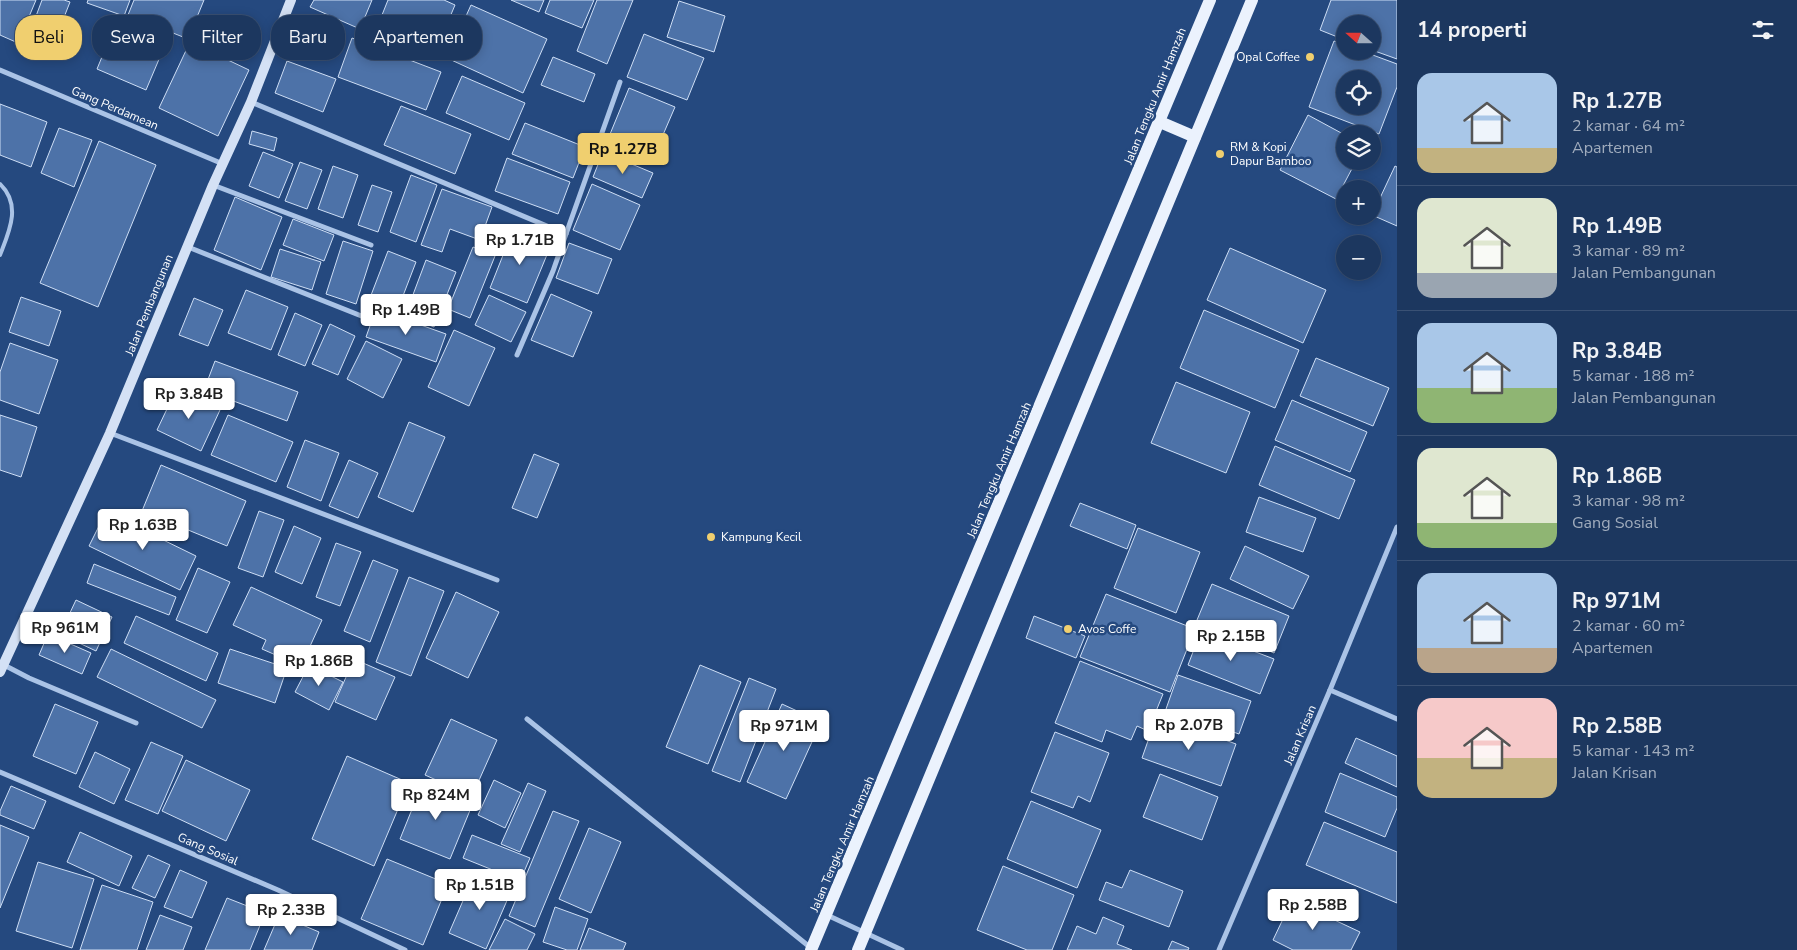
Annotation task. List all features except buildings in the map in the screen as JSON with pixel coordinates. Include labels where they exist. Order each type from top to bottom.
[{"type":"main road","name":"Jalan Tengku Amir Hamzah","points":[[812,949],[1210,0]]},
{"type":"main road","points":[[858,950],[1252,0]]},
{"type":"main road","points":[[1160,122],[1195,137]]},
{"type":"street","name":"Jalan Pembangunan","points":[[2,668],[110,434],[213,185],[251,102],[291,0]]},
{"type":"street","name":"Gang Perdamean","points":[[0,70],[223,164]]},
{"type":"street","points":[[517,355],[553,271],[620,82]]},
{"type":"street","points":[[251,102],[566,234]]},
{"type":"street","points":[[213,185],[371,245]]},
{"type":"street","points":[[187,247],[364,317]]},
{"type":"street","points":[[110,434],[497,580]]},
{"type":"street","name":"Jalan Krisan","points":[[1219,950],[1397,527]]},
{"type":"street","points":[[2,668],[136,723]]},
{"type":"street","points":[[1330,690],[1397,719]]},
{"type":"street","points":[[527,719],[812,949]]},
{"type":"street","name":"Gang Sosial","points":[[0,772],[278,890],[405,950]]},
{"type":"street","points":[[827,915],[902,950]]},
{"type":"lane","points":[[0,184],[6,190],[13,208],[12,226],[0,255]]},
{"type":"place","name":"Opal Coffee","points":[[1310,57]]},
{"type":"place","name":"RM & Kopi Dapur Bamboo","points":[[1220,154]]},
{"type":"place","name":"Kampung Kecil","points":[[711,537]]},
{"type":"place","name":"Avos Coffe","points":[[1068,629]]}]
